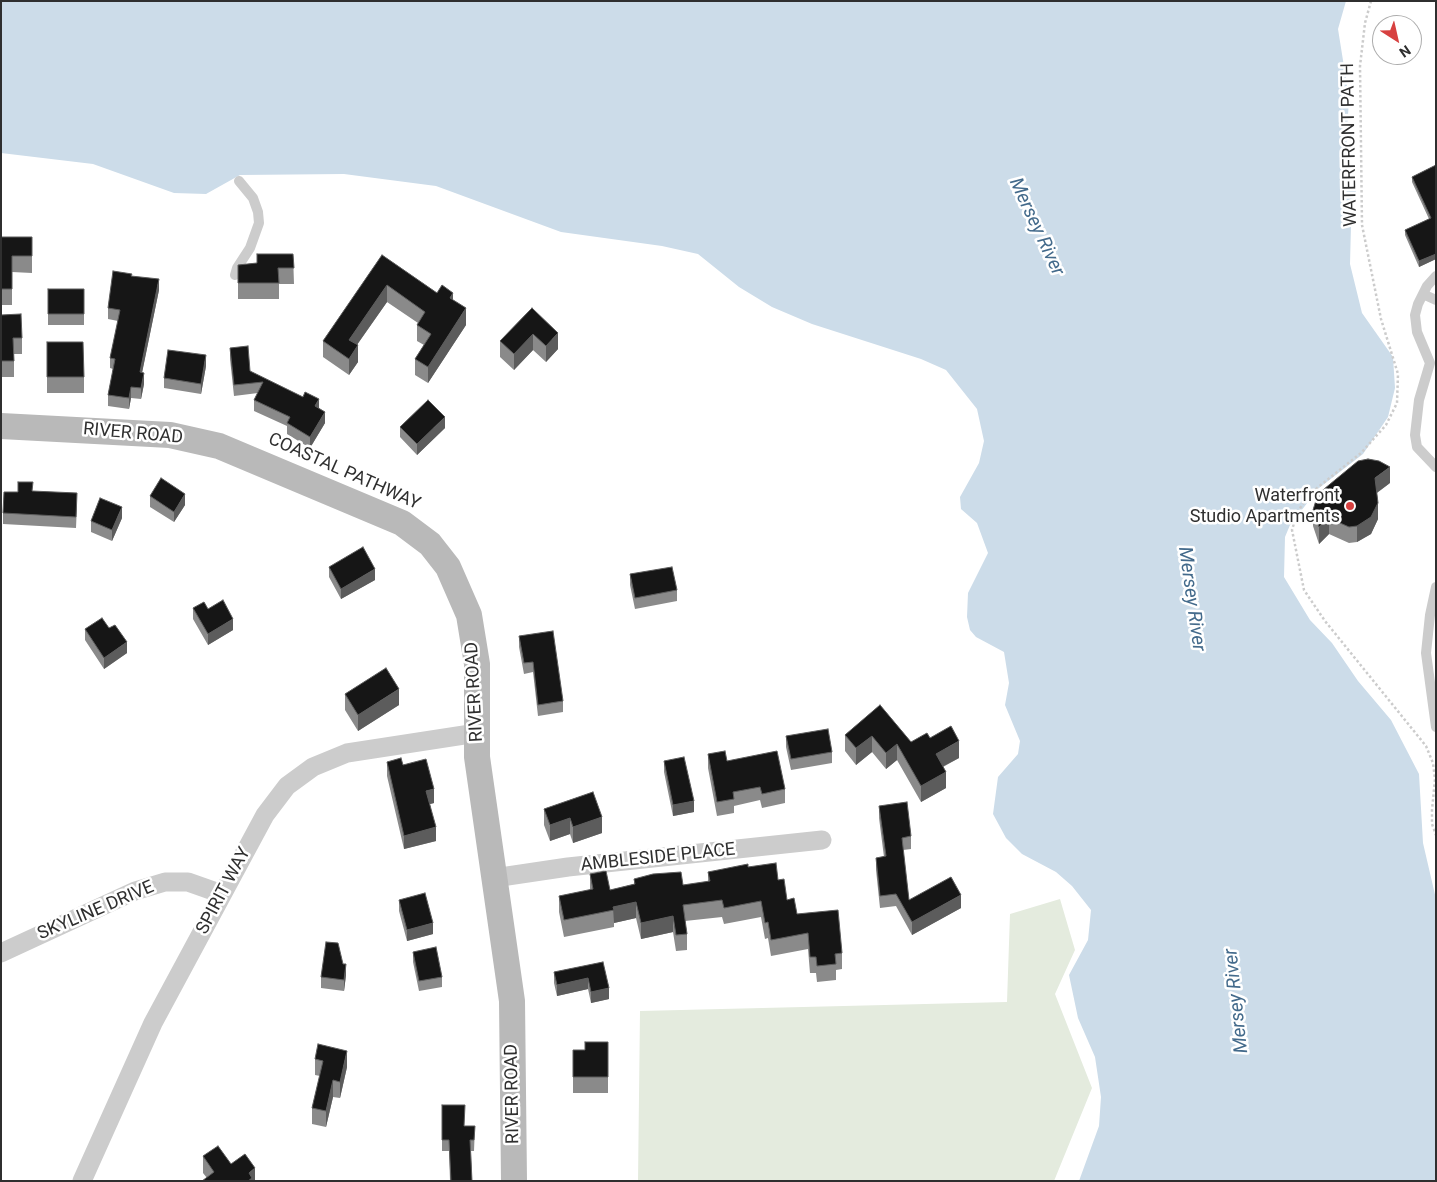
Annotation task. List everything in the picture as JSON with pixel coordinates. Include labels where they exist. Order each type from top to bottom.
[{"type":"main road","name":"RIVER ROAD","points":[[1,426],[170,435],[219,446],[402,523],[430,544],[448,567],[469,615],[477,664],[477,757],[512,1001],[514,1181]]},
{"type":"street","name":"SPIRIT WAY","points":[[82,1181],[153,1023],[265,815],[286,786],[313,767],[347,753],[478,733]]},
{"type":"street","name":"AMBLESIDE PLACE","points":[[494,878],[568,867],[822,840]]},
{"type":"street","name":"SKYLINE DRIVE","points":[[1,953],[135,890],[165,882],[188,882],[222,894]]},
{"type":"lane","points":[[235,275],[237,268],[250,248],[260,223],[253,198],[239,180]]},
{"type":"lane","points":[[1436,276],[1427,286],[1415,315],[1418,332],[1433,361],[1420,400],[1415,435],[1416,447],[1436,466]]},
{"type":"lane","points":[[1424,295],[1436,300]]},
{"type":"lane","points":[[1436,586],[1430,615],[1426,653],[1436,727]]},
{"type":"path","name":"WATERFRONT PATH","points":[[1370,1],[1360,66],[1362,226],[1381,319],[1398,374],[1397,403],[1386,425],[1361,453],[1317,488],[1304,502],[1297,513],[1292,530],[1304,590],[1325,622],[1426,746],[1433,763],[1436,779],[1432,810],[1432,824],[1436,835]]},
{"type":"shaded area","points":[[1060,899],[1075,950],[1055,994],[1092,1088],[1054,1181],[638,1181],[640,1011],[1007,1002],[1010,914]]},
{"type":"water","name":"Mersey River","points":[[1,1],[1346,1],[1338,29],[1349,98],[1346,151],[1357,183],[1351,225],[1350,264],[1362,313],[1393,357],[1395,388],[1388,417],[1363,454],[1319,488],[1290,525],[1285,537],[1284,577],[1310,620],[1332,643],[1358,681],[1391,720],[1419,774],[1423,843],[1436,899],[1436,1181],[1079,1181],[1099,1126],[1101,1097],[1095,1057],[1078,1018],[1069,975],[1088,940],[1091,910],[1072,886],[1056,872],[1022,854],[1006,838],[993,814],[998,777],[1018,754],[1020,741],[1005,705],[1009,683],[1004,652],[976,637],[970,630],[967,617],[968,593],[988,553],[977,523],[961,509],[960,497],[979,463],[984,441],[977,409],[946,370],[921,359],[812,324],[772,307],[739,287],[698,254],[662,246],[561,232],[436,186],[344,174],[240,175],[206,194],[174,193],[93,164],[1,153]]},
{"type":"building","points":[[1436,165],[1436,254],[1419,261],[1405,230],[1431,218],[1412,177]]},
{"type":"building","points":[[1,237],[32,237],[32,256],[12,256],[12,289],[1,289]]},
{"type":"building","points":[[257,254],[293,254],[294,268],[278,268],[279,283],[238,283],[238,265],[257,263]]},
{"type":"building","points":[[382,255],[437,293],[442,285],[453,293],[450,298],[466,308],[428,367],[415,359],[431,334],[417,325],[425,312],[387,285],[349,340],[358,345],[349,359],[323,341]]},
{"type":"building","points":[[113,271],[132,274],[131,276],[159,279],[140,372],[144,373],[141,388],[131,387],[129,398],[108,395],[115,359],[110,358],[120,310],[108,308]]},
{"type":"building","points":[[48,289],[84,289],[84,314],[48,314]]},
{"type":"building","points":[[532,308],[558,333],[546,346],[533,334],[514,354],[500,341]]},
{"type":"building","points":[[21,314],[22,338],[13,338],[14,361],[1,361],[1,315]]},
{"type":"building","points":[[47,342],[83,342],[84,377],[47,377]]},
{"type":"building","points":[[248,346],[250,371],[303,397],[305,392],[319,399],[315,406],[325,412],[310,437],[287,423],[290,417],[254,400],[263,382],[234,385],[230,348]]},
{"type":"building","points":[[168,350],[206,355],[201,384],[164,378]]},
{"type":"building","points":[[428,400],[445,417],[417,444],[400,427]]},
{"type":"building","name":"Waterfront Studio Apartments","points":[[1368,459],[1379,461],[1390,467],[1375,478],[1378,503],[1371,517],[1357,526],[1349,527],[1329,518],[1319,527],[1313,510],[1318,494],[1358,461]]},
{"type":"building","points":[[161,478],[185,494],[174,512],[150,496]]},
{"type":"building","points":[[18,482],[33,482],[32,491],[77,493],[76,517],[3,513],[4,492],[18,492]]},
{"type":"building","points":[[100,498],[122,507],[112,530],[91,521]]},
{"type":"building","points":[[363,547],[375,569],[341,589],[329,567]]},
{"type":"building","points":[[672,567],[677,590],[635,598],[630,574]]},
{"type":"building","points":[[223,600],[233,619],[208,634],[193,608],[204,602],[208,609]]},
{"type":"building","points":[[102,618],[109,628],[115,625],[127,642],[104,658],[85,629]]},
{"type":"building","points":[[553,631],[563,701],[538,705],[533,662],[524,663],[519,636]]},
{"type":"building","points":[[386,668],[399,689],[358,715],[345,694]]},
{"type":"building","points":[[880,705],[911,742],[927,733],[930,738],[951,726],[959,741],[936,754],[946,772],[921,786],[897,744],[886,753],[872,736],[856,748],[845,735]]},
{"type":"building","points":[[828,729],[832,752],[791,759],[786,736]]},
{"type":"building","points":[[725,751],[727,761],[777,751],[785,789],[762,794],[760,787],[733,792],[734,799],[717,802],[708,754]]},
{"type":"building","points":[[684,757],[694,801],[673,805],[664,761]]},
{"type":"building","points":[[401,758],[403,765],[426,759],[434,789],[426,791],[436,827],[404,836],[387,762]]},
{"type":"building","points":[[593,792],[602,817],[573,827],[570,818],[550,825],[544,809]]},
{"type":"building","points":[[907,802],[911,836],[902,838],[909,900],[951,877],[961,895],[912,922],[896,894],[880,896],[876,858],[886,856],[879,806]]},
{"type":"building","points":[[776,863],[778,880],[784,879],[787,900],[794,898],[797,914],[838,910],[842,953],[835,954],[836,964],[817,966],[816,957],[810,957],[808,933],[771,940],[768,922],[765,923],[761,901],[724,908],[722,900],[683,905],[687,934],[676,935],[673,916],[641,923],[636,902],[613,907],[614,910],[564,920],[559,896],[593,889],[590,874],[606,871],[610,890],[635,884],[634,879],[653,874],[681,872],[683,885],[710,881],[708,872],[748,864],[748,867]]},
{"type":"building","points":[[425,893],[433,923],[407,930],[399,900]]},
{"type":"building","points":[[326,942],[338,943],[343,964],[346,964],[344,980],[321,977]]},
{"type":"building","points":[[436,947],[442,977],[419,981],[413,952]]},
{"type":"building","points":[[603,962],[609,988],[591,992],[588,978],[557,985],[554,972]]},
{"type":"building","points":[[585,1042],[608,1042],[608,1077],[573,1077],[573,1050],[585,1050]]},
{"type":"building","points":[[318,1044],[347,1051],[340,1082],[333,1080],[326,1111],[312,1108],[323,1061],[315,1059]]},
{"type":"building","points":[[442,1105],[465,1105],[464,1126],[475,1126],[474,1140],[470,1140],[472,1181],[451,1181],[449,1140],[442,1140]]},
{"type":"building","points":[[218,1146],[231,1164],[245,1154],[255,1168],[249,1173],[252,1178],[248,1181],[202,1181],[214,1172],[203,1156]]},
{"type":"place","name":"Waterfront Studio Apartments","points":[[1350,506]]}]
